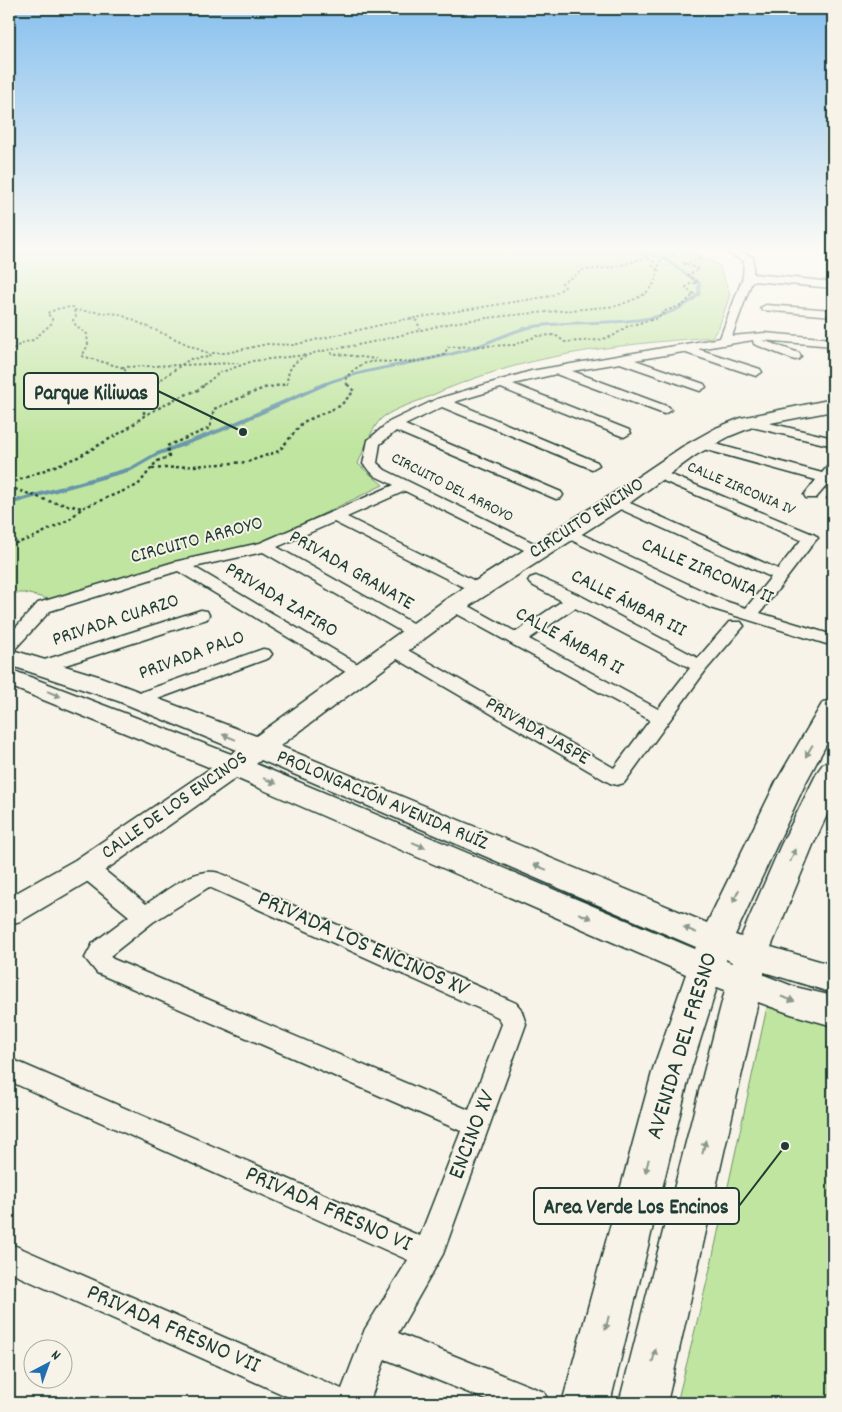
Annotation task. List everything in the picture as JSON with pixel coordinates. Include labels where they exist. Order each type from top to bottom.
[{"type":"street","points":[[725,340],[735,313]]},
{"type":"street","name":"CIRCUITO DEL ARROYO","points":[[538,551],[391,480],[370,464],[373,443],[394,425],[442,402],[531,375],[745,337],[765,336],[833,343]]},
{"type":"street","points":[[745,337],[795,356]]},
{"type":"street","points":[[683,348],[756,372]]},
{"type":"street","points":[[619,359],[700,387]]},
{"type":"street","points":[[558,371],[664,410]]},
{"type":"street","points":[[501,384],[624,433]]},
{"type":"street","points":[[442,402],[592,465]]},
{"type":"street","name":"CIRCUITO ENCINO","points":[[360,673],[454,605],[616,502],[701,444],[723,432],[748,422],[785,413],[833,405]]},
{"type":"street","points":[[748,422],[833,442]]},
{"type":"street","points":[[394,425],[556,495]]},
{"type":"street","points":[[701,444],[829,474],[811,494]]},
{"type":"street","name":"CALLE ZIRCONIA IV","points":[[657,473],[810,538],[781,576]]},
{"type":"street","name":"CIRCUITO ARROYO","points":[[9,645],[44,607],[180,565],[265,547],[404,486]]},
{"type":"street","points":[[616,502],[781,576],[700,666],[662,719]]},
{"type":"street","points":[[336,517],[479,589]]},
{"type":"street","name":"CALLE ZIRCONIA II","points":[[568,533],[716,604],[742,621],[833,642]]},
{"type":"street","name":"PRIVADA GRANATE","points":[[265,547],[415,632]]},
{"type":"street","name":"PRIVADA ZAFIRO","points":[[180,565],[360,673]]},
{"type":"street","name":"CALLE ÁMBAR III","points":[[536,581],[700,666]]},
{"type":"street","points":[[516,640],[575,600]]},
{"type":"street","name":"CALLE ÁMBAR II","points":[[454,605],[662,719]]},
{"type":"street","name":"PRIVADA CUARZO","points":[[44,666],[201,615]]},
{"type":"street","name":"PRIVADA JASPE","points":[[393,649],[616,778],[662,719]]},
{"type":"street","name":"PRIVADA PALO","points":[[137,700],[264,654]]},
{"type":"street","name":"PROLONGACIÓN AVENIDA RUÍZ","points":[[9,657],[44,666],[137,700],[258,748],[711,955]]},
{"type":"street","name":"CALLE DE LOS ENCINOS","points":[[9,912],[86,868],[234,766],[360,673]]},
{"type":"street","name":"PROLONGACIÓN AVENIDA RUÍZ","points":[[9,677],[747,969]]},
{"type":"street","name":"AVENIDA DEL FRESNO","points":[[586,1403],[672,1069],[711,955],[791,782],[833,708]]},
{"type":"street","name":"AVENIDA DEL FRESNO","points":[[643,1403],[747,969],[797,845],[833,771]]},
{"type":"street","points":[[86,868],[145,916],[101,949],[97,958],[105,966],[476,1125]]},
{"type":"street","name":"PRIVADA LOS ENCINOS XV","points":[[145,916],[198,883],[210,879],[507,1010],[512,1016]]},
{"type":"street","points":[[747,969],[833,979]]},
{"type":"street","points":[[747,969],[791,1000],[833,1011]]},
{"type":"street","name":"ENCINO XV","points":[[428,1254],[514,1024],[512,1016]]},
{"type":"street","name":"PRIVADA FRESNO VI","points":[[9,1070],[428,1254],[376,1340],[353,1403]]},
{"type":"street","name":"PRIVADA FRESNO VII","points":[[9,1256],[338,1403]]},
{"type":"street","points":[[376,1340],[533,1403]]},
{"type":"path","points":[[9,352],[22,343],[34,340],[41,330],[52,323],[52,319],[47,313]]},
{"type":"path","points":[[74,313],[74,324],[87,334],[88,345],[82,356],[111,366],[122,367],[183,366],[253,361],[291,355],[308,356],[406,335],[420,329],[460,322],[549,313]]},
{"type":"path","points":[[107,313],[119,314],[207,353],[209,357]]},
{"type":"path","points":[[137,396],[183,366],[190,359],[209,357],[211,353],[226,353],[267,344],[293,345],[407,319],[445,313]]},
{"type":"path","points":[[327,352],[393,362],[434,359],[444,355],[448,347],[472,344],[514,345],[537,336],[554,335],[565,342],[599,340],[613,336],[628,326],[655,319],[662,313]]},
{"type":"path","points":[[407,319],[417,321],[420,329]]},
{"type":"path","points":[[9,545],[30,539],[70,519],[82,508],[138,485],[157,461],[170,457],[168,446],[180,439],[210,428],[214,409],[264,388],[286,385],[287,374],[291,368],[308,356]]},
{"type":"path","points":[[152,469],[212,463],[247,462],[279,451],[303,422],[340,406],[349,398],[354,391],[348,385],[346,378],[351,371],[361,364],[379,360]]},
{"type":"path","points":[[9,485],[78,457],[127,429],[144,416],[177,398],[198,390],[219,373],[253,361]]},
{"type":"path","points":[[122,367],[137,396],[146,408],[144,416]]},
{"type":"path","points":[[9,485],[52,502],[82,508]]},
{"type":"green space","points":[[9,313],[724,313],[719,327],[712,337],[602,348],[567,354],[497,371],[399,408],[379,421],[358,464],[383,485],[269,540],[56,601],[25,593],[9,593]]},
{"type":"green space","points":[[767,1007],[833,1023],[833,1403],[677,1403],[710,1269]]},
{"type":"waterway","points":[[322,385],[357,374],[463,351],[531,327],[551,324],[641,320],[668,313]]},
{"type":"waterway","points":[[9,503],[131,469],[157,454],[221,430],[325,384]]},
{"type":"place","name":"Parque Kiliwas","points":[[243,432]]},
{"type":"place","name":"Area Verde Los Encinos","points":[[785,1146]]}]
